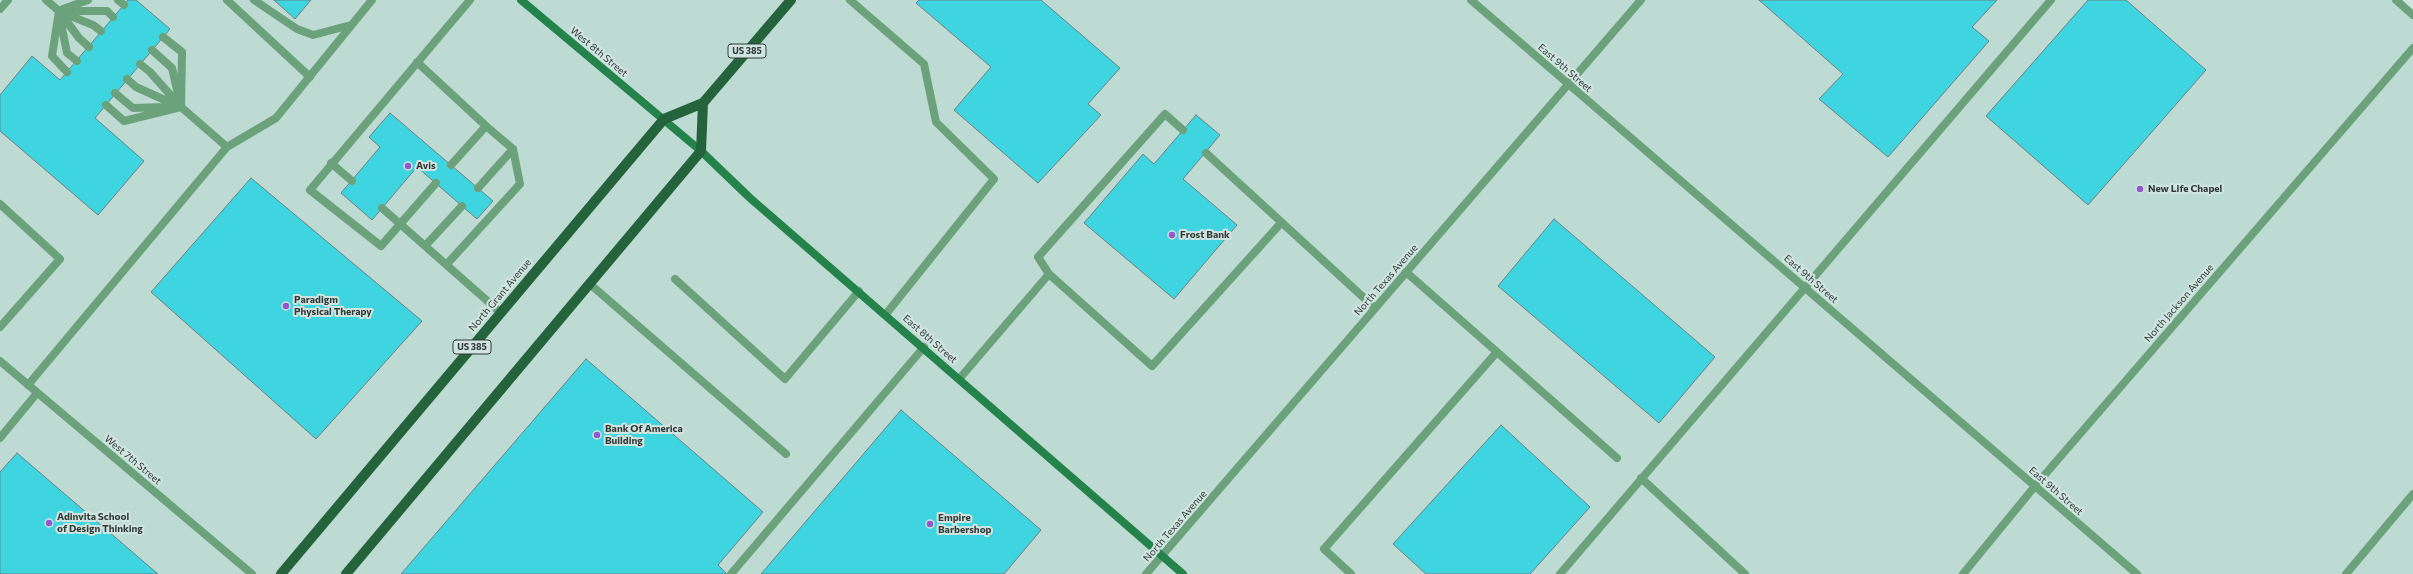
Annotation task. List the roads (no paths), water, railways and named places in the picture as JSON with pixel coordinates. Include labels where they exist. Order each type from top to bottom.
[{"type":"main road","name":"West 8th Street","points":[[521,0],[664,119]]},
{"type":"main road","name":"North Grant Avenue","points":[[281,574],[664,119],[703,102],[791,0]]},
{"type":"main road","points":[[346,574],[591,285],[701,151],[703,102]]},
{"type":"main road","name":"East 8th Street","points":[[664,119],[701,151],[750,198],[960,378],[1183,574]]},
{"type":"street","points":[[0,9],[8,0]]},
{"type":"street","points":[[46,0],[59,11],[89,47]]},
{"type":"street","points":[[59,11],[88,0]]},
{"type":"street","points":[[227,0],[310,77]]},
{"type":"street","points":[[254,0],[297,29],[313,35],[351,24]]},
{"type":"street","points":[[28,385],[227,147],[276,118],[371,0]]},
{"type":"street","points":[[436,183],[381,246],[310,190],[331,163],[470,0]]},
{"type":"street","points":[[850,0],[924,64],[936,122],[994,179],[886,314]]},
{"type":"street","name":"East 9th Street","points":[[1471,0],[2137,574]]},
{"type":"street","name":"North Texas Avenue","points":[[1146,574],[1641,0]]},
{"type":"street","points":[[1560,574],[2051,0]]},
{"type":"street","points":[[2396,0],[2413,15]]},
{"type":"street","points":[[59,11],[107,12],[114,17]]},
{"type":"street","points":[[59,11],[93,25],[101,31]]},
{"type":"street","points":[[59,11],[67,53],[76,61]]},
{"type":"street","points":[[59,11],[52,56],[67,72]]},
{"type":"street","points":[[163,37],[182,52],[181,107]]},
{"type":"street","name":"North Jackson Avenue","points":[[1963,574],[2035,486],[2413,48]]},
{"type":"street","points":[[152,50],[172,68],[181,107]]},
{"type":"street","points":[[417,62],[513,149],[520,184],[447,264]]},
{"type":"street","points":[[140,64],[150,72],[181,107],[227,147]]},
{"type":"street","points":[[127,79],[136,87],[181,107]]},
{"type":"street","points":[[115,93],[134,108],[181,107]]},
{"type":"street","points":[[106,105],[124,121],[181,107]]},
{"type":"street","points":[[1183,130],[1165,114],[1038,257],[1049,274],[1152,366],[1281,223]]},
{"type":"street","points":[[451,165],[486,126]]},
{"type":"street","points":[[478,188],[513,149]]},
{"type":"street","points":[[1206,153],[1375,308]]},
{"type":"street","points":[[331,163],[352,181]]},
{"type":"street","points":[[0,204],[60,259],[0,327]]},
{"type":"street","points":[[425,246],[462,206]]},
{"type":"street","points":[[382,208],[501,313]]},
{"type":"street","points":[[1406,272],[1617,458]]},
{"type":"street","points":[[960,378],[1049,274]]},
{"type":"street","points":[[676,279],[785,379],[859,291]]},
{"type":"street","points":[[591,285],[786,454]]},
{"type":"street","points":[[731,574],[924,347]]},
{"type":"street","points":[[1351,574],[1324,549],[1497,352]]},
{"type":"street","name":"West 7th Street","points":[[0,361],[252,574]]},
{"type":"street","points":[[0,438],[37,393]]},
{"type":"street","points":[[1641,478],[1745,574]]},
{"type":"street","points":[[2346,574],[2413,494]]},
{"type":"place","name":"Avis","points":[[408,166]]},
{"type":"place","name":"New Life Chapel","points":[[2140,189]]},
{"type":"place","name":"Frost Bank","points":[[1172,235]]},
{"type":"place","name":"Paradigm Physical Therapy","points":[[286,306]]},
{"type":"place","name":"Bank Of America Building","points":[[597,435]]},
{"type":"place","name":"Adinvita School of Design Thinking","points":[[49,523]]},
{"type":"place","name":"Empire Barbershop","points":[[930,524]]}]
